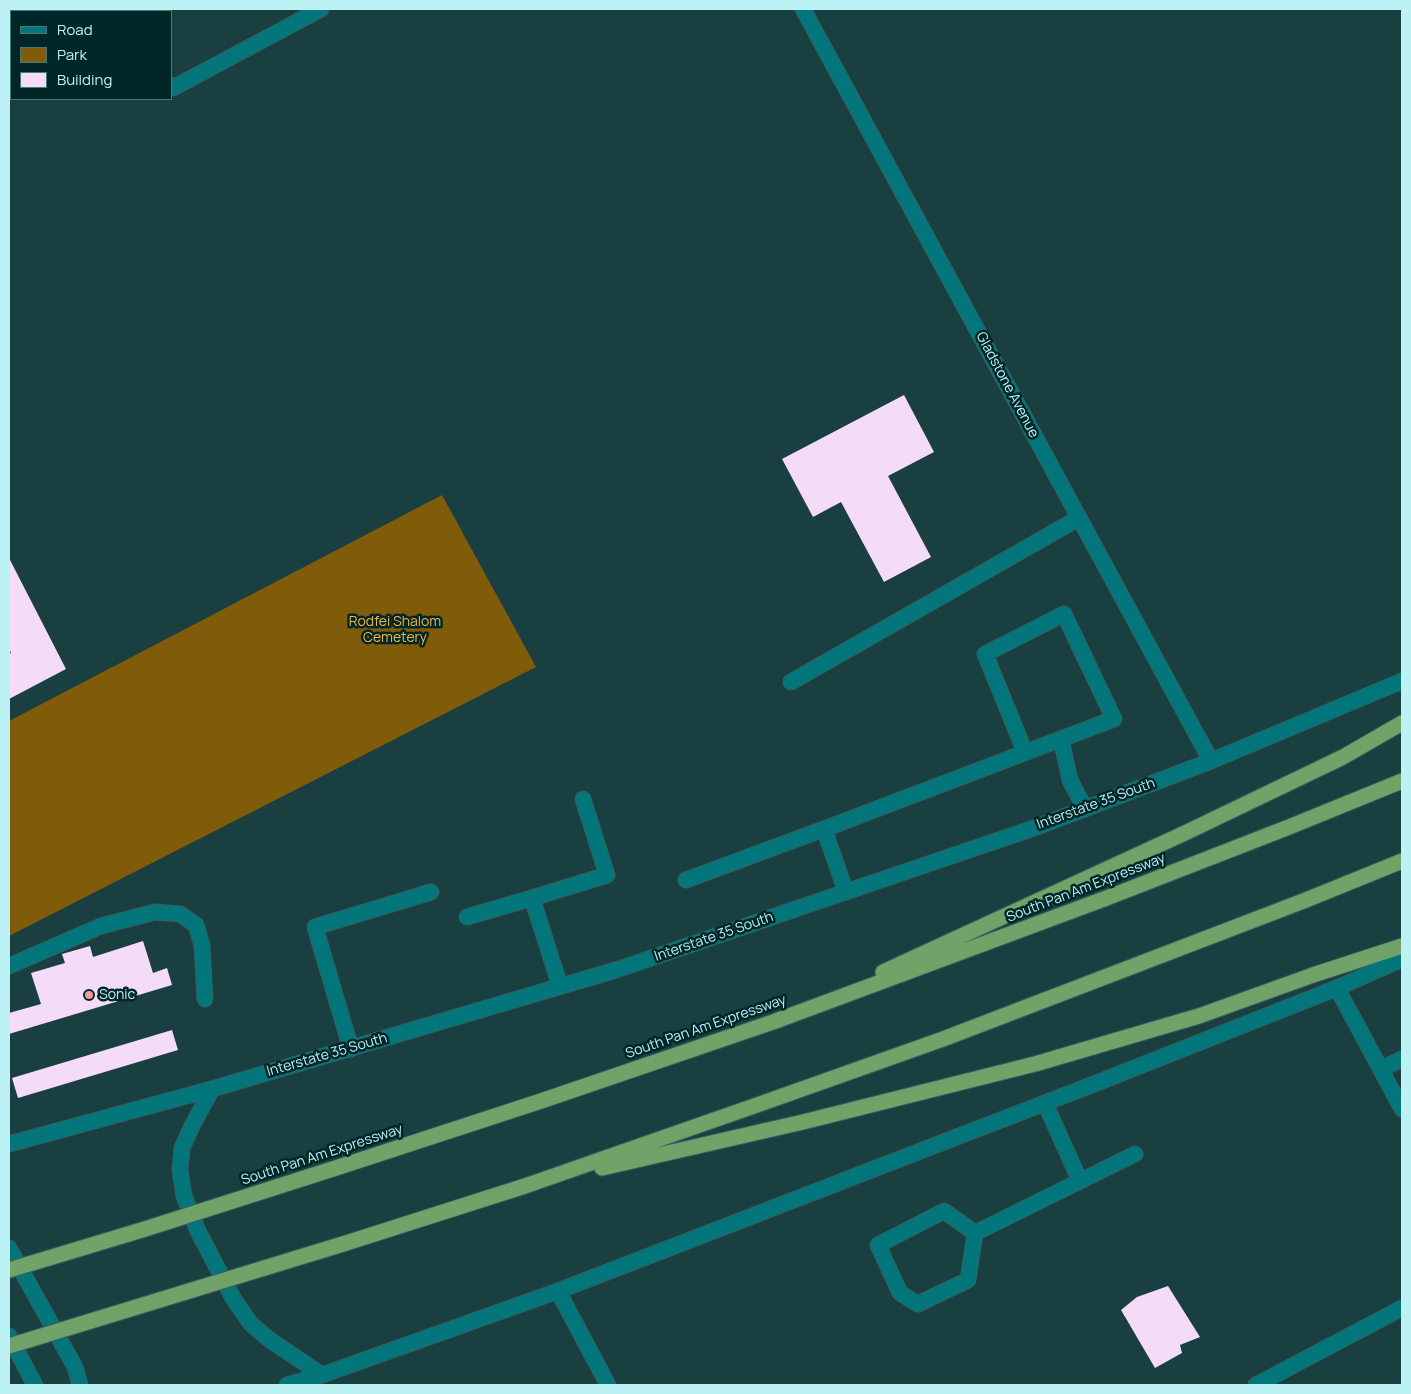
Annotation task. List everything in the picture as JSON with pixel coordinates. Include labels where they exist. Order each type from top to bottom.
[{"type":"highway","points":[[774,1022],[1193,829],[1343,757],[1402,723]]},
{"type":"highway","name":"South Pan Am Expressway","points":[[9,1270],[339,1167],[774,1022],[1113,895],[1402,781]]},
{"type":"highway","points":[[9,1346],[525,1186],[757,1106],[943,1039],[1306,900],[1402,861]]},
{"type":"highway","points":[[525,1186],[803,1122],[1035,1064],[1198,1016],[1402,946]]},
{"type":"main road","points":[[172,87],[321,9]]},
{"type":"main road","name":"Gladstone Avenue","points":[[803,9],[1211,761]]},
{"type":"main road","points":[[791,682],[1079,518]]},
{"type":"main road","points":[[686,880],[1114,719],[1064,614],[985,654],[1025,752]]},
{"type":"main road","name":"Interstate 35 South","points":[[9,1144],[212,1089],[616,970],[1085,809],[1211,761],[1402,681]]},
{"type":"main road","points":[[1061,738],[1070,780],[1085,809]]},
{"type":"main road","points":[[467,917],[607,875],[583,799]]},
{"type":"main road","points":[[824,829],[846,892]]},
{"type":"main road","points":[[351,1048],[315,927],[431,892]]},
{"type":"main road","points":[[532,898],[560,986]]},
{"type":"main road","points":[[9,966],[102,926],[155,912],[180,914],[196,925],[202,945],[205,999]]},
{"type":"main road","points":[[287,1385],[323,1380],[1045,1103],[1337,988],[1402,960]]},
{"type":"main road","points":[[1337,988],[1402,1109]]},
{"type":"main road","points":[[1381,1069],[1402,1060]]},
{"type":"main road","points":[[212,1089],[182,1148],[180,1170],[184,1196],[198,1231],[233,1298],[251,1324],[323,1380]]},
{"type":"main road","points":[[1045,1103],[1080,1181]]},
{"type":"main road","points":[[975,1233],[1135,1154]]},
{"type":"main road","points":[[944,1211],[975,1233],[968,1280],[918,1304],[900,1293],[878,1245],[944,1211]]},
{"type":"main road","points":[[9,1248],[75,1367],[80,1385]]},
{"type":"main road","points":[[558,1290],[608,1385]]},
{"type":"main road","points":[[1256,1385],[1402,1308]]},
{"type":"main road","points":[[9,1336],[35,1385]]},
{"type":"green space","name":"Rodfei Shalom Cemetery","points":[[442,495],[536,667],[9,936],[9,721]]},
{"type":"building","points":[[904,395],[934,452],[888,476],[931,557],[884,582],[841,502],[813,517],[782,459]]},
{"type":"building","points":[[9,558],[66,669],[9,699],[9,654],[11,653],[9,648]]},
{"type":"building","name":"Sonic","points":[[143,941],[153,973],[167,968],[172,985],[9,1034],[9,1013],[41,1004],[31,973],[65,963],[62,954],[90,946],[93,957]]},
{"type":"building","name":"Sonic","points":[[172,1030],[178,1050],[18,1098],[12,1078]]},
{"type":"building","points":[[1168,1286],[1200,1337],[1180,1345],[1182,1353],[1155,1368],[1121,1310],[1137,1297]]},
{"type":"place","name":"Sonic","points":[[89,995]]}]
